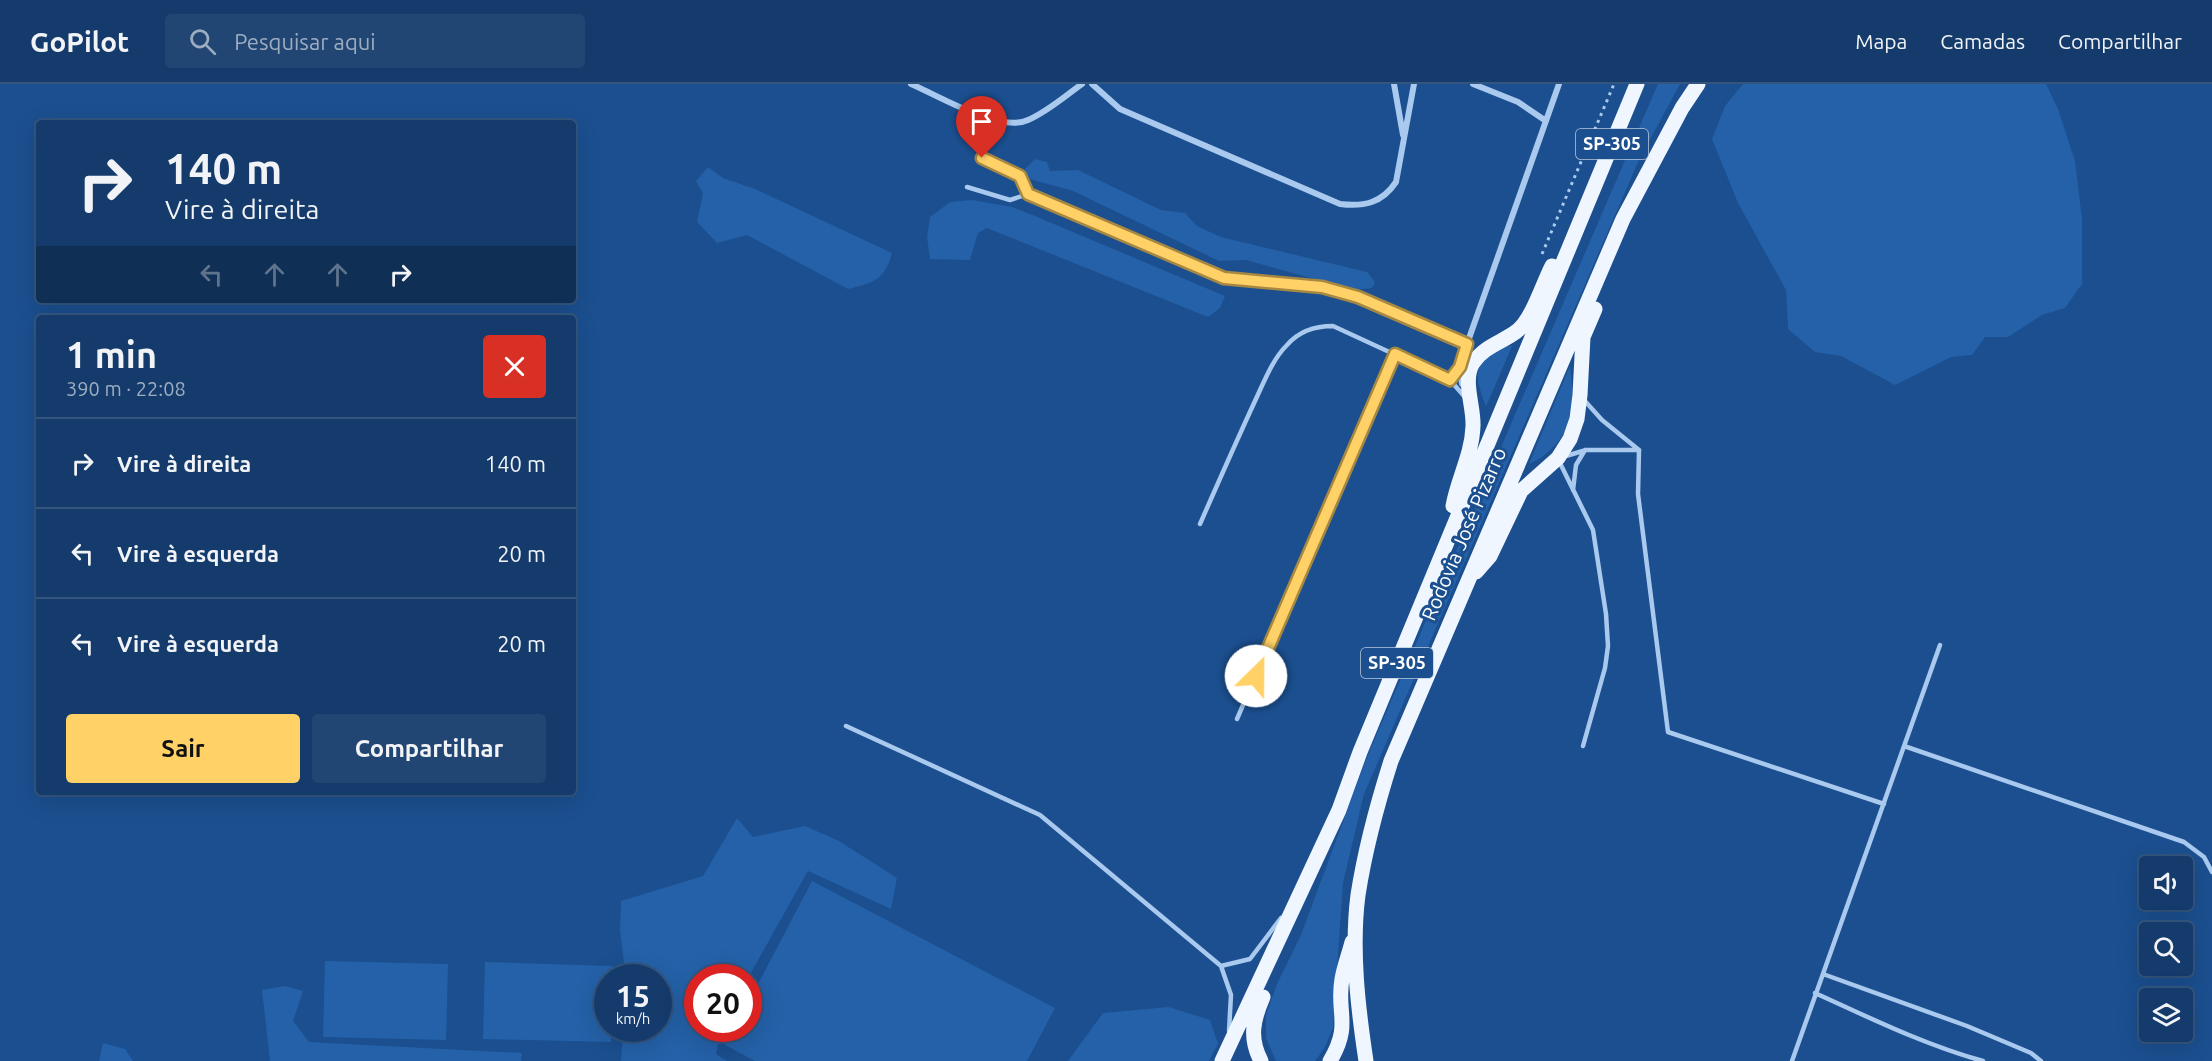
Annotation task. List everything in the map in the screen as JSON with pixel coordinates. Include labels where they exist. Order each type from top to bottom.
[{"type":"main road","name":"SP-305","points":[[1587,204],[1637,84]]},
{"type":"main road","name":"Rodovia José Pizarro","points":[[1366,1061],[1356,930],[1358,895],[1368,846],[1391,761],[1623,219],[1682,108],[1698,84]]},
{"type":"main road","points":[[1447,543],[1454,501],[1468,459],[1473,406],[1468,377],[1472,363],[1487,349],[1519,330],[1526,321],[1550,269],[1587,204]]},
{"type":"main road","points":[[1447,543],[1587,204]]},
{"type":"main road","points":[[1468,581],[1490,556],[1521,491],[1558,458],[1570,439],[1577,419],[1583,337],[1598,300],[1623,219]]},
{"type":"main road","name":"Rodovia José Pizarro","points":[[1225,1055],[1339,810],[1447,543]]},
{"type":"main road","points":[[1261,1061],[1253,1043],[1252,1030],[1256,1011],[1282,955],[1288,920]]},
{"type":"main road","points":[[1330,1061],[1339,1046],[1344,1022],[1342,981],[1356,930]]},
{"type":"street","points":[[911,84],[998,122],[1016,124],[1029,120],[1082,84]]},
{"type":"street","points":[[1092,84],[1120,109],[1340,204],[1359,207],[1376,202],[1389,192],[1396,182],[1414,84]]},
{"type":"street","points":[[1394,84],[1404,139]]},
{"type":"street","points":[[1473,84],[1518,102],[1546,121]]},
{"type":"street","points":[[1473,406],[1462,384],[1460,367],[1559,84]]},
{"type":"street","points":[[1467,344],[1487,349]]},
{"type":"street","points":[[1460,367],[1472,356],[1487,349]]},
{"type":"lane","points":[[982,158],[1020,176],[1028,194]]},
{"type":"lane","points":[[968,187],[1010,200],[1028,194],[1224,278],[1322,287],[1358,297],[1467,344]]},
{"type":"lane","points":[[1200,524],[1263,385],[1287,344],[1305,331],[1318,326],[1333,326],[1450,380],[1473,406]]},
{"type":"lane","points":[[1237,719],[1395,354]]},
{"type":"lane","points":[[1450,380],[1460,367]]},
{"type":"lane","points":[[1580,395],[1602,420],[1639,450]]},
{"type":"lane","points":[[1583,746],[1605,668],[1607,635],[1593,530],[1572,493],[1558,458],[1586,450],[1639,450]]},
{"type":"lane","points":[[1572,493],[1576,465],[1586,450]]},
{"type":"lane","points":[[1639,450],[1638,494],[1668,732],[1884,804]]},
{"type":"lane","points":[[1792,1061],[1940,645]]},
{"type":"lane","points":[[846,726],[1040,815],[1221,966],[1232,995],[1225,1055]]},
{"type":"lane","points":[[1904,746],[2184,842],[2204,857],[2212,872]]},
{"type":"lane","points":[[1221,966],[1250,958],[1300,894]]},
{"type":"lane","points":[[1823,974],[1967,1026],[2031,1053],[2041,1061]]},
{"type":"lane","points":[[1815,993],[1899,1031],[1954,1053],[1983,1061]]},
{"type":"path","points":[[1542,255],[1614,84]]},
{"type":"shaded area","points":[[1658,84],[1680,84],[1639,160],[1364,794],[1343,883],[1333,1028],[1324,1049],[1315,1061],[1276,1061],[1266,1038],[1266,1015],[1277,984],[1301,935],[1367,757]]},
{"type":"shaded area","points":[[1743,84],[2046,84],[2058,109],[2075,161],[2082,219],[2082,284],[2065,308],[2042,315],[2008,337],[1985,337],[1972,355],[1951,357],[1895,385],[1841,356],[1815,352],[1788,329],[1786,290],[1738,203],[1712,139],[1725,106]]},
{"type":"shaded area","points":[[1035,159],[1047,162],[1050,171],[1078,170],[1161,210],[1185,213],[1197,226],[1221,237],[1367,272],[1375,282],[1372,288],[1354,290],[1246,260],[1219,261],[1073,191],[1030,179],[1025,169]]},
{"type":"shaded area","points":[[708,167],[723,178],[755,189],[892,253],[886,269],[877,279],[848,289],[747,235],[717,243],[697,222],[703,193],[696,181]]},
{"type":"shaded area","points":[[972,200],[1012,207],[1225,296],[1220,308],[1208,317],[987,228],[978,233],[970,260],[930,259],[927,237],[930,217],[950,202]]},
{"type":"shaded area","points":[[1502,346],[1512,346],[1486,407],[1479,386],[1478,372],[1485,360]]},
{"type":"shaded area","points":[[1570,366],[1573,403],[1570,422],[1556,444],[1543,456],[1529,464]]},
{"type":"shaded area","points":[[737,818],[753,837],[805,826],[839,841],[897,878],[891,909],[808,871],[756,964],[684,964],[684,1042],[718,1042],[716,1054],[727,1061],[621,1061],[622,1042],[672,1042],[672,964],[624,964],[620,931],[621,901],[703,876]]},
{"type":"shaded area","points":[[812,881],[1055,1008],[1027,1061],[755,1061],[725,1045],[726,1042],[762,1042],[762,976]]},
{"type":"shaded area","points":[[325,961],[448,964],[446,1040],[323,1037]]},
{"type":"shaded area","points":[[485,962],[594,965],[594,1042],[483,1039]]},
{"type":"shaded area","points":[[285,986],[303,991],[293,1021],[309,1042],[522,1053],[521,1061],[270,1061],[262,990]]},
{"type":"shaded area","points":[[1169,1007],[1210,1020],[1218,1044],[1209,1061],[1068,1061],[1103,1013]]},
{"type":"shaded area","points":[[103,1043],[125,1049],[133,1061],[99,1061]]},
{"type":"route","points":[[982,158],[1020,176],[1028,194],[1224,278],[1322,287],[1358,297],[1467,344],[1460,367],[1450,380],[1395,354],[1256,676]]}]
